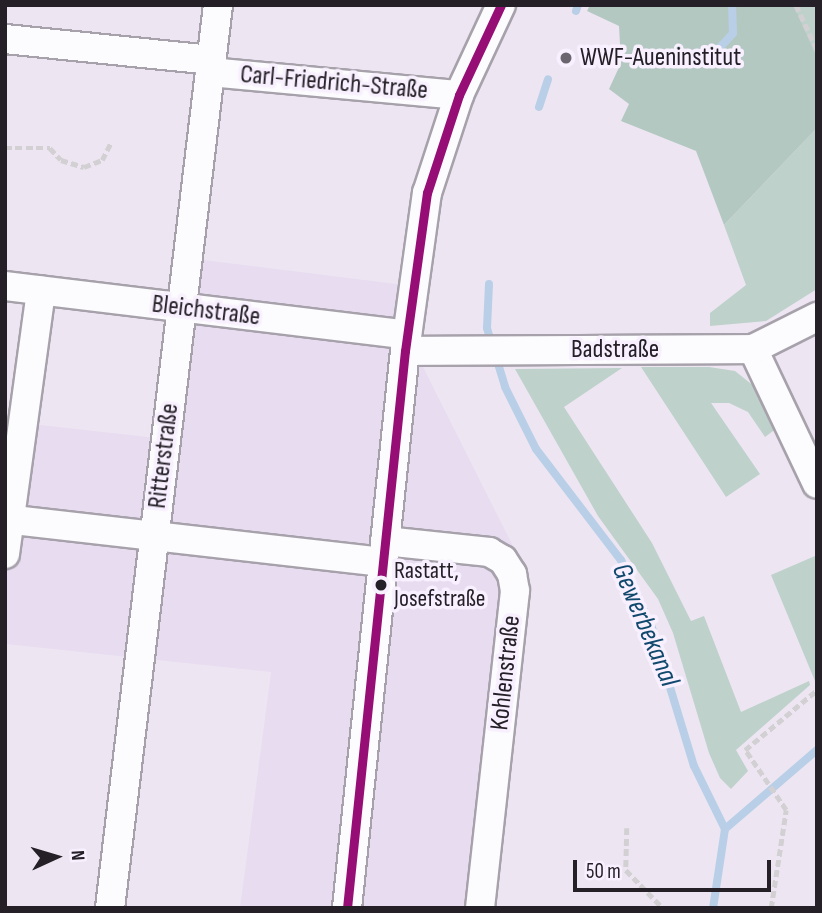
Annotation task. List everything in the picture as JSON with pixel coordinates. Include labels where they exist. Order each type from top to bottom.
[{"type":"street","name":"Ritterstraße","points":[[110,908],[218,5]]},
{"type":"street","points":[[346,908],[406,343],[427,193],[459,95],[501,5]]},
{"type":"street","name":"Carl-Friedrich-Straße","points":[[5,39],[459,95]]},
{"type":"street","name":"Bleichstraße","points":[[5,286],[182,308],[406,343]]},
{"type":"street","points":[[5,554],[41,290]]},
{"type":"street","name":"Badstraße","points":[[406,343],[475,351],[753,349],[817,317]]},
{"type":"street","points":[[753,349],[817,484]]},
{"type":"street","points":[[8,519],[154,537],[384,551]]},
{"type":"street","name":"Kohlenstraße","points":[[384,551],[489,552],[503,560],[512,573],[514,591],[480,908]]},
{"type":"path","points":[[796,5],[817,49]]},
{"type":"path","points":[[5,148],[50,148],[61,160],[83,167],[102,160],[110,144]]},
{"type":"path","points":[[771,908],[786,810],[745,750],[817,690]]},
{"type":"path","points":[[627,828],[626,870],[663,908]]},
{"type":"shaded area","points":[[590,5],[794,5],[817,58],[817,128],[724,225],[696,151],[621,121],[629,104],[609,89],[621,63],[619,26],[587,11]]},
{"type":"shaded area","points":[[794,5],[817,5],[817,58],[816,57]]},
{"type":"shaded area","points":[[817,128],[817,289],[766,321],[710,326],[710,313],[746,285],[724,225]]},
{"type":"shaded area","points":[[187,258],[413,286],[407,335],[527,574],[492,908],[240,908],[271,672],[5,644],[5,421],[166,439]]},
{"type":"shaded area","points":[[641,367],[709,367],[735,371],[755,387],[777,428],[765,437],[748,412],[729,403],[711,403],[760,474],[726,497]]},
{"type":"shaded area","points":[[622,368],[564,407],[652,543],[691,621],[704,616],[741,712],[809,681],[810,685],[736,750],[748,771],[731,789],[720,778],[709,753],[673,633],[658,599],[598,516],[515,369]]},
{"type":"shaded area","points":[[815,556],[817,560],[815,681],[771,575]]},
{"type":"waterway","name":"Gewerbekanal","points":[[576,11],[578,5]]},
{"type":"waterway","points":[[709,59],[733,33],[732,5]]},
{"type":"waterway","name":"Gewerbekanal","points":[[539,107],[548,79]]},
{"type":"waterway","name":"Gewerbekanal","points":[[489,284],[487,328],[492,345]]},
{"type":"waterway","name":"Gewerbekanal","points":[[496,357],[505,387],[536,449],[621,560],[652,628],[694,766],[725,829],[713,908]]},
{"type":"waterway","points":[[725,829],[817,750]]},
{"type":"transit line","points":[[347,908],[405,351],[427,193],[459,95],[501,5]]},
{"type":"place","name":"WWF-Aueninstitut","points":[[566,58]]},
{"type":"place","name":"Rastatt, Josefstraße","points":[[381,585]]}]
